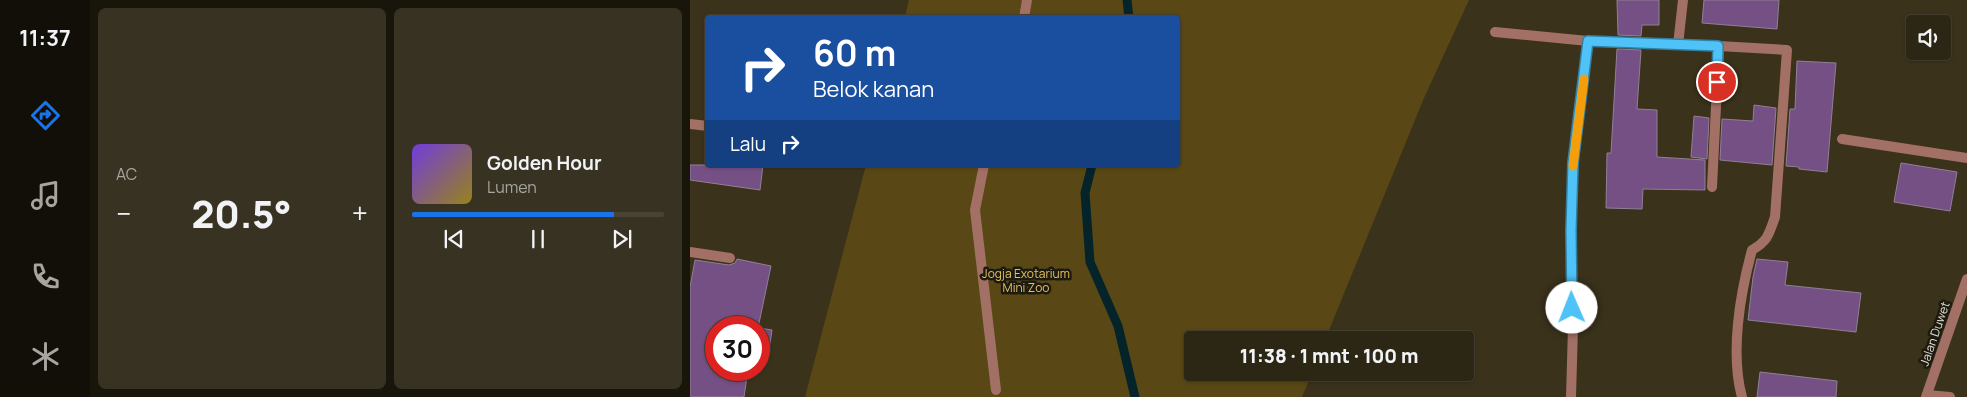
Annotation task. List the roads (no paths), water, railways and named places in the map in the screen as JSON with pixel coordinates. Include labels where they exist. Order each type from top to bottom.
[{"type":"street","points":[[1024,15],[1027,0]]},
{"type":"street","points":[[1678,45],[1683,0]]},
{"type":"street","points":[[1495,32],[1588,41],[1787,50],[1775,217],[1769,235],[1763,244],[1752,250],[1744,280],[1736,360],[1742,397]]},
{"type":"street","points":[[1571,397],[1573,163],[1588,41]]},
{"type":"street","points":[[1712,187],[1718,46]]},
{"type":"street","points":[[690,124],[705,126]]},
{"type":"street","points":[[1842,139],[1967,158]]},
{"type":"street","points":[[984,167],[975,210],[996,390]]},
{"type":"street","points":[[690,252],[730,258]]},
{"type":"street","name":"Jalan Duwet","points":[[1926,396],[1967,279]]},
{"type":"street","points":[[1926,396],[1950,397]]},
{"type":"waterway","points":[[1127,0],[1129,15]]},
{"type":"waterway","points":[[1092,167],[1085,193],[1090,262],[1118,326],[1135,397]]},
{"type":"park label","name":"Jogja Exotarium Mini Zoo","points":[[1026,281]]}]
